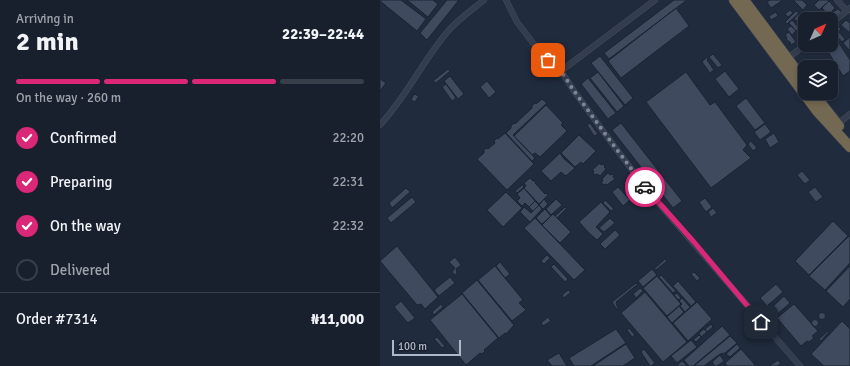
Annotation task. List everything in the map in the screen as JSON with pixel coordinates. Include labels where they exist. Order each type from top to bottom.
[{"type":"highway","points":[[734,0],[817,111],[850,147]]},
{"type":"highway","points":[[744,0],[798,72]]},
{"type":"highway","points":[[819,100],[850,138]]},
{"type":"street","points":[[380,125],[398,104],[425,62],[450,29],[484,0]]},
{"type":"street","points":[[506,0],[517,22],[536,47],[561,71],[605,134],[648,191],[694,242],[800,366]]},
{"type":"street","points":[[561,71],[655,0]]},
{"type":"street","points":[[836,0],[848,10],[838,18]]},
{"type":"street","points":[[788,58],[798,50]]},
{"type":"street","points":[[838,124],[850,114]]},
{"type":"building","points":[[380,0],[401,0],[426,19],[417,31]]},
{"type":"building","points":[[407,0],[433,0],[438,4],[428,17]]},
{"type":"building","points":[[447,0],[459,0],[427,40],[420,33]]},
{"type":"building","points":[[674,0],[687,0],[609,59],[604,53]]},
{"type":"building","points":[[770,0],[783,0],[771,8],[767,2]]},
{"type":"building","points":[[793,0],[802,0],[807,5],[803,10]]},
{"type":"building","points":[[819,0],[829,1],[819,10],[814,5]]},
{"type":"building","points":[[829,1],[835,8],[831,12],[825,12],[822,8]]},
{"type":"building","points":[[676,8],[689,26],[621,78],[608,61]]},
{"type":"building","points":[[838,9],[841,12],[838,15],[838,12],[833,12]]},
{"type":"building","points":[[790,10],[793,13],[788,17],[785,14]]},
{"type":"building","points":[[796,11],[798,12],[787,24],[785,22]]},
{"type":"building","points":[[776,12],[778,16],[771,20],[769,16]]},
{"type":"building","points":[[798,14],[798,22],[794,19]]},
{"type":"building","points":[[792,20],[798,29],[796,31],[789,23]]},
{"type":"building","points":[[846,20],[850,23],[850,33],[841,25]]},
{"type":"building","points":[[791,26],[796,31],[792,35],[787,29]]},
{"type":"building","points":[[789,32],[796,42],[791,45],[791,43],[786,39],[787,38],[785,35]]},
{"type":"building","points":[[839,32],[845,39],[842,42],[838,37]]},
{"type":"building","points":[[850,37],[850,49],[849,50],[843,43]]},
{"type":"building","points":[[838,44],[850,60],[850,71],[843,76],[838,68],[838,60],[833,60],[828,52],[838,52]]},
{"type":"building","points":[[713,54],[722,65],[718,68],[709,57]]},
{"type":"building","points":[[600,56],[633,98],[625,105],[591,63]]},
{"type":"building","points":[[707,57],[707,60],[714,70],[710,73],[702,62]]},
{"type":"building","points":[[448,69],[450,71],[436,83],[433,81]]},
{"type":"building","points":[[725,71],[739,89],[729,97],[715,79]]},
{"type":"building","points":[[598,72],[624,106],[617,112],[590,78]]},
{"type":"building","points":[[686,72],[710,105],[715,102],[747,145],[743,150],[751,158],[711,188],[646,102]]},
{"type":"building","points":[[450,76],[464,94],[458,99],[444,81]]},
{"type":"building","points":[[588,78],[616,113],[608,119],[581,84]]},
{"type":"building","points":[[380,79],[386,83],[380,91]]},
{"type":"building","points":[[487,81],[496,92],[489,98],[480,87]]},
{"type":"building","points":[[446,84],[456,98],[452,101],[442,87]]},
{"type":"building","points":[[414,94],[419,96],[415,102],[411,100]]},
{"type":"building","points":[[746,98],[765,123],[755,130],[736,106]]},
{"type":"building","points":[[542,99],[547,103],[513,135],[535,158],[532,161],[506,133],[514,123],[515,124],[532,108],[535,103],[536,104]]},
{"type":"building","points":[[546,105],[563,123],[561,125],[567,131],[540,157],[535,153],[532,155],[514,136]]},
{"type":"building","points":[[590,123],[598,134],[594,136],[587,125]]},
{"type":"building","points":[[621,123],[682,201],[673,208],[612,130]]},
{"type":"building","points":[[765,124],[771,132],[760,140],[754,132]]},
{"type":"building","points":[[505,133],[534,164],[507,190],[477,159],[484,153],[486,148],[488,149],[495,143],[494,141],[497,138],[498,139]]},
{"type":"building","points":[[774,133],[779,142],[770,148],[765,139]]},
{"type":"building","points":[[579,135],[596,151],[583,164],[581,162],[575,167],[561,153]]},
{"type":"building","points":[[751,141],[757,148],[753,151],[748,144]]},
{"type":"building","points":[[560,153],[564,159],[575,168],[566,176],[561,172],[551,181],[541,171]]},
{"type":"building","points":[[600,163],[601,165],[604,164],[606,169],[600,176],[597,174],[595,175],[593,173],[594,171],[592,170]]},
{"type":"building","points":[[802,171],[810,180],[805,184],[797,175]]},
{"type":"building","points":[[608,173],[610,175],[613,174],[615,179],[607,185],[604,185],[601,182],[603,181],[602,179]]},
{"type":"building","points":[[530,178],[536,182],[535,183],[545,194],[546,193],[548,195],[539,204],[524,188],[526,186],[524,183]]},
{"type":"building","points":[[522,185],[524,187],[517,193],[515,191]]},
{"type":"building","points":[[618,187],[630,200],[623,206],[612,192]]},
{"type":"building","points":[[815,187],[823,197],[816,202],[808,192]]},
{"type":"building","points":[[406,188],[410,192],[392,208],[389,203]]},
{"type":"building","points":[[524,188],[535,201],[529,207],[525,203],[522,206],[517,201],[520,198],[517,194]]},
{"type":"building","points":[[506,192],[522,208],[503,227],[487,210]]},
{"type":"building","points":[[412,197],[416,202],[391,223],[387,218]]},
{"type":"building","points":[[705,198],[712,207],[706,212],[699,202]]},
{"type":"building","points":[[544,199],[548,204],[543,209],[539,205]]},
{"type":"building","points":[[556,199],[562,205],[551,215],[546,209]]},
{"type":"building","points":[[605,200],[614,209],[611,211],[603,203]]},
{"type":"building","points":[[535,201],[539,205],[533,211],[529,207]]},
{"type":"building","points":[[601,202],[610,212],[596,227],[603,234],[597,240],[579,222]]},
{"type":"building","points":[[539,205],[542,209],[530,222],[520,212],[524,207],[531,213]]},
{"type":"building","points":[[565,207],[567,208],[557,218],[555,216]]},
{"type":"building","points":[[713,208],[717,213],[711,217],[708,212]]},
{"type":"building","points":[[545,209],[551,216],[542,224],[536,218]]},
{"type":"building","points":[[553,214],[571,232],[560,243],[542,225]]},
{"type":"building","points":[[535,218],[585,270],[574,280],[524,228]]},
{"type":"building","points":[[610,218],[615,223],[604,232],[599,228]]},
{"type":"building","points":[[833,221],[848,236],[809,275],[795,261]]},
{"type":"building","points":[[615,230],[620,235],[605,249],[600,244]]},
{"type":"building","points":[[849,236],[850,263],[825,290],[809,276]]},
{"type":"building","points":[[397,246],[438,297],[425,309],[421,304],[417,305],[380,261]]},
{"type":"building","points":[[547,255],[550,258],[544,264],[541,261]]},
{"type":"building","points":[[455,257],[461,265],[456,269],[457,273],[455,275],[452,272],[455,268],[449,262]]},
{"type":"building","points":[[665,259],[667,261],[656,270],[654,269]]},
{"type":"building","points":[[500,262],[510,274],[505,278],[496,266]]},
{"type":"building","points":[[554,264],[568,279],[565,282],[551,267]]},
{"type":"building","points":[[495,266],[523,300],[519,303],[526,310],[512,321],[478,280]]},
{"type":"building","points":[[850,266],[850,299],[843,307],[826,291]]},
{"type":"building","points":[[652,269],[657,275],[643,287],[638,281]]},
{"type":"building","points":[[694,272],[700,278],[697,281],[691,274]]},
{"type":"building","points":[[661,275],[676,291],[673,293],[659,277]]},
{"type":"building","points":[[657,276],[681,304],[667,316],[643,288]]},
{"type":"building","points":[[450,277],[455,283],[439,296],[434,290]]},
{"type":"building","points":[[477,280],[514,325],[506,334],[505,333],[499,338],[462,293]]},
{"type":"building","points":[[678,281],[696,302],[691,306],[673,286]]},
{"type":"building","points":[[636,283],[638,284],[616,302],[617,310],[612,302]]},
{"type":"building","points":[[776,284],[783,292],[767,306],[760,298]]},
{"type":"building","points":[[640,288],[643,291],[636,298],[633,294]]},
{"type":"building","points":[[568,290],[571,292],[564,298],[562,295]]},
{"type":"building","points":[[645,292],[687,342],[663,362],[621,313]]},
{"type":"building","points":[[677,293],[681,298],[678,300],[674,295]]},
{"type":"building","points":[[462,294],[498,338],[484,350],[485,351],[482,354],[480,353],[466,365],[430,320]]},
{"type":"building","points":[[784,296],[790,303],[775,316],[769,310]]},
{"type":"building","points":[[682,298],[690,307],[685,312],[680,306],[682,304],[679,301]]},
{"type":"building","points":[[401,301],[415,318],[408,323],[394,307]]},
{"type":"building","points":[[697,302],[712,319],[688,341],[673,323]]},
{"type":"building","points":[[441,304],[443,307],[434,315],[432,312]]},
{"type":"building","points":[[794,304],[818,331],[812,336],[814,338],[801,346],[777,318]]},
{"type":"building","points":[[679,306],[684,312],[672,323],[667,317]]},
{"type":"building","points":[[822,313],[825,316],[822,319],[819,316]]},
{"type":"building","points":[[548,317],[551,321],[543,326],[541,323]]},
{"type":"building","points":[[815,320],[818,323],[815,326],[812,323]]},
{"type":"building","points":[[842,321],[850,329],[850,366],[824,366],[811,354]]},
{"type":"building","points":[[711,324],[713,327],[707,332],[705,329]]},
{"type":"building","points":[[722,326],[730,335],[693,366],[689,366],[684,360]]},
{"type":"building","points":[[629,328],[635,335],[632,337],[627,330]]},
{"type":"building","points":[[616,329],[626,343],[591,366],[574,366],[569,358]]},
{"type":"building","points":[[704,329],[707,332],[701,337],[699,333]]},
{"type":"building","points":[[828,331],[829,332],[821,341],[819,339]]},
{"type":"building","points":[[699,335],[701,337],[696,342],[693,340]]},
{"type":"building","points":[[730,336],[737,343],[725,353],[720,354],[704,366],[694,366]]},
{"type":"building","points":[[437,337],[445,346],[442,348],[434,339]]},
{"type":"building","points":[[691,340],[697,347],[677,363],[671,356]]},
{"type":"building","points":[[626,344],[635,358],[623,366],[593,366]]},
{"type":"building","points":[[737,344],[740,348],[730,357],[726,354]]},
{"type":"building","points":[[644,349],[655,363],[651,366],[641,352]]},
{"type":"building","points":[[741,349],[756,366],[727,366],[725,363]]},
{"type":"building","points":[[559,353],[567,366],[552,366],[547,360]]},
{"type":"building","points":[[720,355],[724,361],[715,366],[712,362]]},
{"type":"building","points":[[778,360],[781,364],[777,366],[769,366]]},
{"type":"building","points":[[682,361],[687,366],[676,366]]},
{"type":"way so far","points":[[548,60],[561,71],[574,91],[645,187]]},
{"type":"route","points":[[645,187],[694,242],[761,322]]}]
